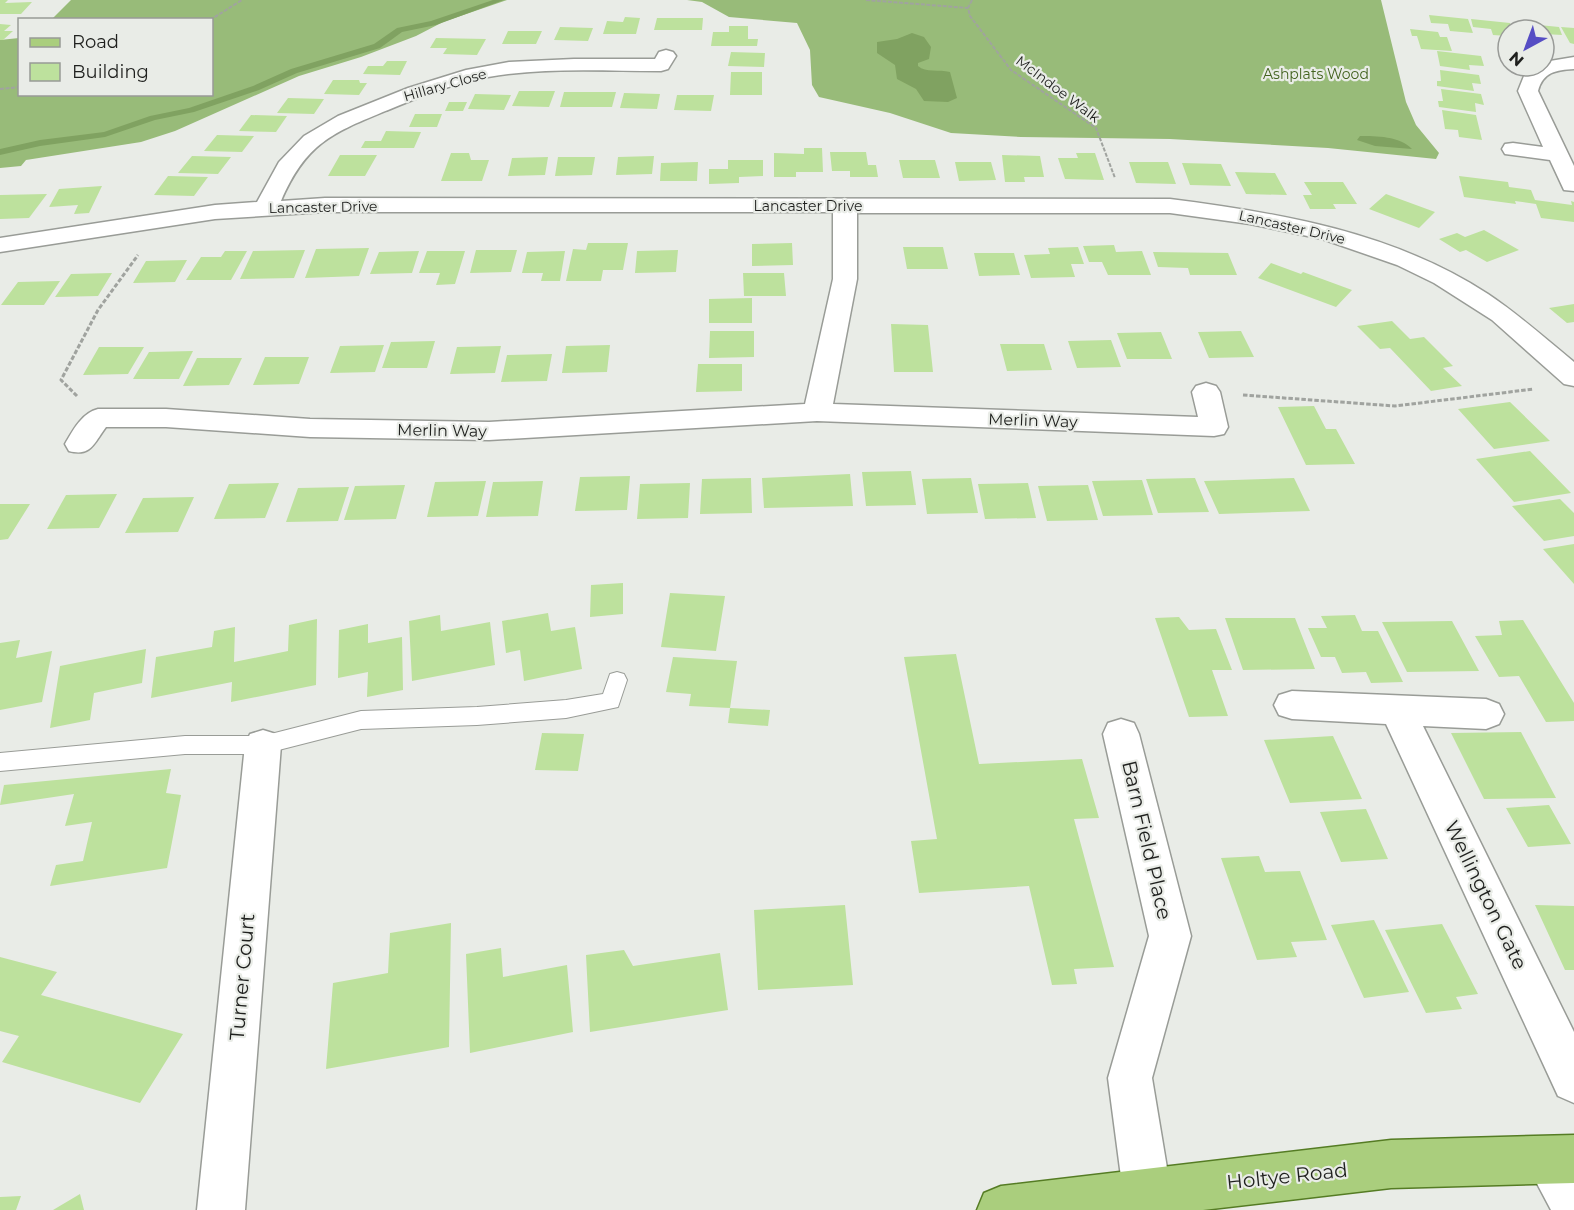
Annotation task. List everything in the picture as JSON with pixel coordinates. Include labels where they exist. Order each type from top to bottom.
[{"type":"main road","name":"Holtye Road","points":[[1002,1210],[1391,1164],[1561,1160]]},
{"type":"street","name":"Hillary Close","points":[[266,208],[279,179],[304,146],[355,117],[395,99],[486,72],[567,65],[661,64],[666,56]]},
{"type":"street","points":[[1557,63],[1538,71],[1530,78],[1528,91],[1572,185]]},
{"type":"street","points":[[1513,149],[1558,154]]},
{"type":"street","name":"Lancaster Drive","points":[[0,245],[163,220],[266,208],[325,205],[1123,204],[1170,206],[1229,213],[1287,224],[1356,242],[1421,267],[1477,298],[1572,374]]},
{"type":"street","points":[[817,412],[845,279],[844,206]]},
{"type":"street","name":"Merlin Way","points":[[98,418],[166,418],[310,428],[489,431],[817,412],[1214,427],[1206,392]]},
{"type":"street","points":[[79,444],[98,418]]},
{"type":"street","points":[[1292,705],[1486,714]]},
{"type":"street","name":"Wellington Gate","points":[[1397,710],[1574,1080]]},
{"type":"street","name":"Barn Field Place","points":[[1121,734],[1170,936],[1130,1078],[1147,1192]]},
{"type":"street","name":"Turner Court","points":[[221,1210],[263,745]]},
{"type":"street","points":[[1561,1160],[1574,1204]]},
{"type":"lane","points":[[0,762],[185,745],[263,745],[361,720],[477,716],[566,709],[611,701],[617,680]]},
{"type":"path","points":[[213,18],[242,0]]},
{"type":"path","points":[[866,0],[968,8],[972,0]]},
{"type":"path","name":"McIndoe Walk","points":[[968,8],[970,16],[1011,70],[1096,128],[1123,204]]},
{"type":"path","points":[[0,88],[18,87]]},
{"type":"path","points":[[98,418],[61,380],[98,310],[163,220]]},
{"type":"path","points":[[1206,392],[1395,406],[1540,388]]},
{"type":"green space","points":[[71,0],[507,0],[443,22],[416,36],[361,57],[299,76],[175,131],[141,142],[26,160],[21,166],[0,168],[0,40],[18,38],[18,96],[213,96],[213,18],[53,18]]},
{"type":"green space","name":"Ashplats Wood","points":[[687,0],[1381,0],[1406,102],[1416,125],[1439,153],[1436,159],[1328,148],[1170,139],[1021,137],[951,133],[890,113],[819,97],[812,85],[810,50],[797,23],[729,17],[702,2]]},
{"type":"shaded area","points":[[912,33],[924,37],[931,47],[929,59],[918,63],[918,66],[950,72],[957,98],[948,102],[924,101],[916,89],[897,79],[895,65],[877,53],[877,42],[897,39]]},
{"type":"shaded area","points":[[1360,136],[1394,139],[1412,149],[1375,146],[1357,140]]},
{"type":"building","points":[[0,0],[8,0],[5,3],[32,2],[21,14],[0,14]]},
{"type":"building","points":[[1429,15],[1468,19],[1473,33],[1450,31],[1448,24],[1431,23]]},
{"type":"building","points":[[625,17],[640,18],[636,34],[603,34],[607,21],[623,22]]},
{"type":"building","points":[[657,18],[703,18],[702,30],[654,30]]},
{"type":"building","points":[[1471,19],[1496,22],[1496,35],[1493,35],[1491,29],[1473,27]]},
{"type":"building","points":[[0,24],[11,25],[4,31],[13,31],[3,40],[0,40]]},
{"type":"building","points":[[729,26],[748,26],[748,39],[758,39],[757,46],[711,46],[713,32],[729,32]]},
{"type":"building","points":[[560,27],[593,28],[588,41],[554,40]]},
{"type":"building","points":[[1556,27],[1559,27],[1562,35],[1556,35]]},
{"type":"building","points":[[1561,27],[1574,28],[1574,44],[1570,43]]},
{"type":"building","points":[[1410,29],[1438,32],[1440,37],[1447,37],[1452,51],[1421,49],[1417,36],[1412,36]]},
{"type":"building","points":[[508,31],[542,31],[536,44],[502,44]]},
{"type":"building","points":[[436,38],[486,39],[477,55],[443,54],[447,48],[430,48]]},
{"type":"building","points":[[1437,51],[1481,56],[1484,66],[1469,65],[1470,70],[1440,66]]},
{"type":"building","points":[[731,52],[765,53],[764,67],[728,66]]},
{"type":"building","points":[[387,61],[407,61],[400,75],[363,74],[368,66],[383,66]]},
{"type":"building","points":[[1440,70],[1479,75],[1481,84],[1472,83],[1474,91],[1437,86],[1437,81],[1441,81]]},
{"type":"building","points":[[731,72],[762,72],[762,95],[730,95]]},
{"type":"building","points":[[333,80],[359,80],[360,83],[367,83],[359,95],[324,94]]},
{"type":"building","points":[[1441,89],[1481,94],[1484,105],[1475,103],[1476,112],[1439,107],[1438,101],[1443,101]]},
{"type":"building","points":[[519,91],[555,91],[549,107],[512,106]]},
{"type":"building","points":[[564,92],[616,92],[612,107],[560,107]]},
{"type":"building","points":[[624,93],[660,94],[657,109],[620,108]]},
{"type":"building","points":[[475,94],[511,95],[504,110],[468,109]]},
{"type":"building","points":[[677,95],[714,95],[711,111],[674,110]]},
{"type":"building","points":[[288,98],[324,99],[314,114],[277,113]]},
{"type":"building","points":[[449,102],[467,102],[463,111],[445,111]]},
{"type":"building","points":[[1442,110],[1476,115],[1482,140],[1459,137],[1458,130],[1445,129]]},
{"type":"building","points":[[415,114],[442,114],[437,127],[409,127]]},
{"type":"building","points":[[251,115],[287,116],[276,132],[239,131]]},
{"type":"building","points":[[386,131],[421,132],[414,148],[361,148],[365,141],[381,141]]},
{"type":"building","points":[[217,135],[254,136],[242,152],[204,151]]},
{"type":"building","points":[[804,148],[822,148],[823,172],[796,172],[796,177],[774,177],[774,153],[804,154]]},
{"type":"building","points":[[830,152],[866,152],[868,165],[876,165],[878,177],[850,177],[850,171],[832,171]]},
{"type":"building","points":[[451,153],[469,153],[471,160],[489,160],[482,181],[441,181]]},
{"type":"building","points":[[1076,153],[1095,153],[1104,180],[1065,179],[1058,158],[1078,158]]},
{"type":"building","points":[[340,155],[377,155],[365,176],[328,176]]},
{"type":"building","points":[[1002,155],[1040,156],[1044,177],[1024,177],[1025,182],[1005,182]]},
{"type":"building","points":[[192,156],[231,157],[218,174],[178,173]]},
{"type":"building","points":[[654,156],[652,174],[616,175],[618,157]]},
{"type":"building","points":[[548,157],[545,175],[508,176],[512,158]]},
{"type":"building","points":[[558,157],[595,157],[592,175],[555,176]]},
{"type":"building","points":[[728,160],[763,160],[763,176],[739,177],[739,183],[709,184],[709,169],[728,169]]},
{"type":"building","points":[[899,160],[935,160],[940,178],[903,178]]},
{"type":"building","points":[[698,162],[697,181],[660,181],[661,163]]},
{"type":"building","points":[[955,162],[991,162],[996,180],[959,181]]},
{"type":"building","points":[[1129,162],[1168,162],[1176,184],[1136,183]]},
{"type":"building","points":[[1182,163],[1221,164],[1231,186],[1190,185]]},
{"type":"building","points":[[1235,172],[1275,173],[1287,195],[1246,194]]},
{"type":"building","points":[[168,176],[208,177],[194,196],[154,195]]},
{"type":"building","points":[[1459,176],[1508,182],[1509,187],[1531,190],[1535,200],[1572,205],[1571,201],[1574,202],[1574,222],[1541,218],[1536,204],[1515,201],[1516,204],[1464,197]]},
{"type":"building","points":[[1304,182],[1343,182],[1357,204],[1333,204],[1336,209],[1310,209],[1303,195],[1312,195]]},
{"type":"building","points":[[102,186],[89,213],[74,214],[78,205],[49,207],[59,189]]},
{"type":"building","points":[[47,194],[29,218],[0,219],[0,195]]},
{"type":"building","points":[[1386,194],[1435,212],[1419,228],[1369,209]]},
{"type":"building","points":[[1484,230],[1519,250],[1487,262],[1466,250],[1460,252],[1439,239],[1457,233],[1465,237]]},
{"type":"building","points":[[588,243],[628,243],[623,270],[603,270],[601,281],[566,281],[573,249],[586,250]]},
{"type":"building","points":[[792,243],[793,265],[752,266],[752,244]]},
{"type":"building","points":[[1114,245],[1116,252],[1142,251],[1151,275],[1108,275],[1102,262],[1089,262],[1083,246]]},
{"type":"building","points":[[903,247],[943,247],[948,269],[907,269]]},
{"type":"building","points":[[1078,247],[1084,264],[1071,264],[1075,277],[1031,278],[1024,255],[1050,254],[1048,248]]},
{"type":"building","points":[[369,248],[359,276],[305,278],[316,249]]},
{"type":"building","points":[[305,250],[294,278],[240,279],[253,251]]},
{"type":"building","points":[[476,250],[517,250],[511,272],[470,273]]},
{"type":"building","points":[[678,250],[676,272],[635,273],[637,251]]},
{"type":"building","points":[[225,251],[247,251],[231,280],[186,280],[201,257],[221,257]]},
{"type":"building","points":[[419,251],[412,273],[370,274],[379,252]]},
{"type":"building","points":[[427,251],[465,251],[455,284],[436,285],[440,273],[419,273]]},
{"type":"building","points":[[565,251],[560,281],[541,281],[543,273],[522,273],[527,252]]},
{"type":"building","points":[[1153,252],[1228,253],[1237,275],[1190,275],[1188,268],[1158,267]]},
{"type":"building","points":[[974,253],[1014,253],[1020,275],[979,276]]},
{"type":"building","points":[[187,260],[175,282],[133,283],[146,261]]},
{"type":"building","points":[[1271,263],[1352,290],[1336,307],[1258,278]]},
{"type":"building","points":[[112,273],[98,296],[55,297],[71,274]]},
{"type":"building","points":[[743,273],[784,273],[786,296],[744,296]]},
{"type":"building","points":[[60,281],[44,305],[1,305],[18,282]]},
{"type":"building","points":[[752,298],[752,323],[709,323],[709,299]]},
{"type":"building","points":[[1574,304],[1574,322],[1567,323],[1549,308]]},
{"type":"building","points":[[1392,321],[1410,339],[1424,337],[1453,366],[1443,368],[1462,386],[1431,391],[1390,348],[1380,349],[1357,326]]},
{"type":"building","points":[[891,324],[928,325],[933,372],[894,372]]},
{"type":"building","points":[[710,331],[754,331],[754,357],[709,358]]},
{"type":"building","points":[[1241,331],[1254,357],[1209,358],[1198,332]]},
{"type":"building","points":[[1161,332],[1172,359],[1127,359],[1117,333]]},
{"type":"building","points":[[1111,340],[1121,367],[1077,368],[1068,341]]},
{"type":"building","points":[[435,341],[427,368],[382,368],[391,342]]},
{"type":"building","points":[[1000,344],[1044,344],[1052,370],[1007,371]]},
{"type":"building","points":[[384,345],[375,372],[330,373],[340,346]]},
{"type":"building","points":[[610,345],[607,372],[562,373],[566,346]]},
{"type":"building","points":[[501,346],[495,373],[450,374],[457,347]]},
{"type":"building","points":[[99,347],[144,347],[128,374],[83,375]]},
{"type":"building","points":[[193,351],[179,379],[133,379],[149,352]]},
{"type":"building","points":[[552,354],[547,381],[501,382],[507,355]]},
{"type":"building","points":[[265,357],[309,357],[299,384],[253,385]]},
{"type":"building","points":[[197,358],[242,358],[229,385],[183,386]]},
{"type":"building","points":[[698,364],[742,364],[742,391],[696,392]]},
{"type":"building","points":[[1510,402],[1550,441],[1494,449],[1458,409]]},
{"type":"building","points":[[1314,406],[1326,429],[1336,429],[1355,464],[1306,465],[1278,407]]},
{"type":"building","points":[[1530,451],[1571,493],[1514,502],[1476,459]]},
{"type":"building","points":[[911,471],[916,505],[866,506],[862,472]]},
{"type":"building","points":[[850,474],[853,506],[764,508],[762,478]]},
{"type":"building","points":[[630,476],[627,510],[575,511],[580,477]]},
{"type":"building","points":[[751,478],[752,513],[700,514],[702,479]]},
{"type":"building","points":[[971,478],[978,513],[927,514],[922,479]]},
{"type":"building","points":[[1195,478],[1209,512],[1158,513],[1146,479]]},
{"type":"building","points":[[1294,478],[1310,511],[1219,514],[1204,481]]},
{"type":"building","points":[[1142,480],[1153,515],[1103,516],[1092,481]]},
{"type":"building","points":[[486,481],[478,516],[427,517],[435,482]]},
{"type":"building","points":[[543,481],[538,516],[486,517],[493,482]]},
{"type":"building","points":[[279,483],[265,518],[214,519],[229,484]]},
{"type":"building","points":[[690,483],[688,518],[637,519],[640,484]]},
{"type":"building","points":[[1028,483],[1036,518],[985,519],[978,484]]},
{"type":"building","points":[[405,485],[396,519],[344,520],[355,486]]},
{"type":"building","points":[[1088,485],[1098,520],[1047,521],[1038,486]]},
{"type":"building","points":[[349,487],[338,521],[286,522],[298,488]]},
{"type":"building","points":[[117,494],[99,528],[47,529],[66,495]]},
{"type":"building","points":[[194,497],[178,532],[125,533],[143,498]]},
{"type":"building","points":[[1560,499],[1574,513],[1574,536],[1544,541],[1512,506]]},
{"type":"building","points":[[0,504],[30,504],[8,539],[0,540]]},
{"type":"building","points":[[1574,544],[1574,584],[1543,549]]},
{"type":"building","points":[[623,583],[623,614],[590,617],[591,585]]},
{"type":"building","points":[[670,593],[725,596],[716,651],[661,647]]},
{"type":"building","points":[[548,613],[551,631],[575,627],[582,669],[524,681],[520,650],[506,653],[502,621]]},
{"type":"building","points":[[440,615],[441,631],[490,622],[495,665],[412,681],[409,621]]},
{"type":"building","points":[[1355,615],[1362,631],[1378,631],[1403,682],[1371,683],[1366,672],[1342,673],[1335,657],[1321,657],[1308,628],[1327,628],[1321,616]]},
{"type":"building","points":[[1179,617],[1189,630],[1216,629],[1232,670],[1212,670],[1228,716],[1189,717],[1155,618]]},
{"type":"building","points":[[1225,618],[1295,618],[1315,669],[1243,670]]},
{"type":"building","points":[[317,619],[316,685],[231,702],[232,682],[151,698],[156,657],[212,647],[214,631],[235,627],[234,662],[288,651],[289,625]]},
{"type":"building","points":[[1523,620],[1574,703],[1574,721],[1546,722],[1519,676],[1499,677],[1475,636],[1502,635],[1499,621]]},
{"type":"building","points":[[1452,621],[1479,671],[1407,672],[1382,622]]},
{"type":"building","points":[[368,624],[368,643],[402,637],[403,690],[367,697],[368,672],[338,678],[339,630]]},
{"type":"building","points":[[20,640],[16,658],[52,651],[42,702],[0,710],[0,643]]},
{"type":"building","points":[[146,649],[142,683],[94,693],[90,720],[50,728],[60,666]]},
{"type":"building","points":[[956,654],[979,764],[1082,759],[1099,818],[1074,819],[1114,967],[1074,969],[1077,984],[1052,985],[1029,886],[919,893],[911,841],[937,839],[904,657]]},
{"type":"building","points":[[673,657],[737,661],[730,708],[689,706],[691,694],[666,692]]},
{"type":"building","points":[[730,708],[770,710],[768,726],[728,723]]},
{"type":"building","points":[[1521,732],[1556,798],[1484,799],[1451,733]]},
{"type":"building","points":[[542,733],[584,734],[578,771],[535,770]]},
{"type":"building","points":[[1333,736],[1362,799],[1290,803],[1264,740]]},
{"type":"building","points":[[171,769],[166,793],[181,795],[167,868],[50,886],[56,865],[83,861],[92,822],[65,826],[74,794],[0,805],[4,785]]},
{"type":"building","points":[[1549,805],[1571,844],[1528,847],[1506,808]]},
{"type":"building","points":[[1366,809],[1388,859],[1341,862],[1320,812]]},
{"type":"building","points":[[1259,856],[1265,872],[1300,871],[1327,940],[1291,942],[1297,957],[1257,960],[1221,858]]},
{"type":"building","points":[[845,905],[853,985],[758,990],[754,910]]},
{"type":"building","points":[[1535,905],[1574,906],[1574,970],[1565,970]]},
{"type":"building","points":[[1374,920],[1409,992],[1364,998],[1331,925]]},
{"type":"building","points":[[451,923],[449,1047],[326,1069],[333,983],[388,973],[390,933]]},
{"type":"building","points":[[1442,924],[1478,994],[1456,997],[1462,1009],[1426,1013],[1385,930]]},
{"type":"building","points":[[501,948],[503,977],[567,965],[573,1032],[470,1053],[466,954]]},
{"type":"building","points":[[624,950],[633,966],[720,953],[728,1010],[590,1032],[586,955]]},
{"type":"building","points":[[0,957],[57,972],[41,995],[183,1034],[140,1103],[2,1062],[19,1036],[0,1031]]},
{"type":"building","points":[[80,1194],[84,1210],[53,1210]]},
{"type":"building","points":[[21,1196],[16,1210],[0,1210],[0,1197]]},
{"type":"waterway","points":[[0,152],[40,143],[105,134],[153,118],[191,110],[256,88],[294,71],[377,46],[400,30],[433,23],[500,0]]}]
